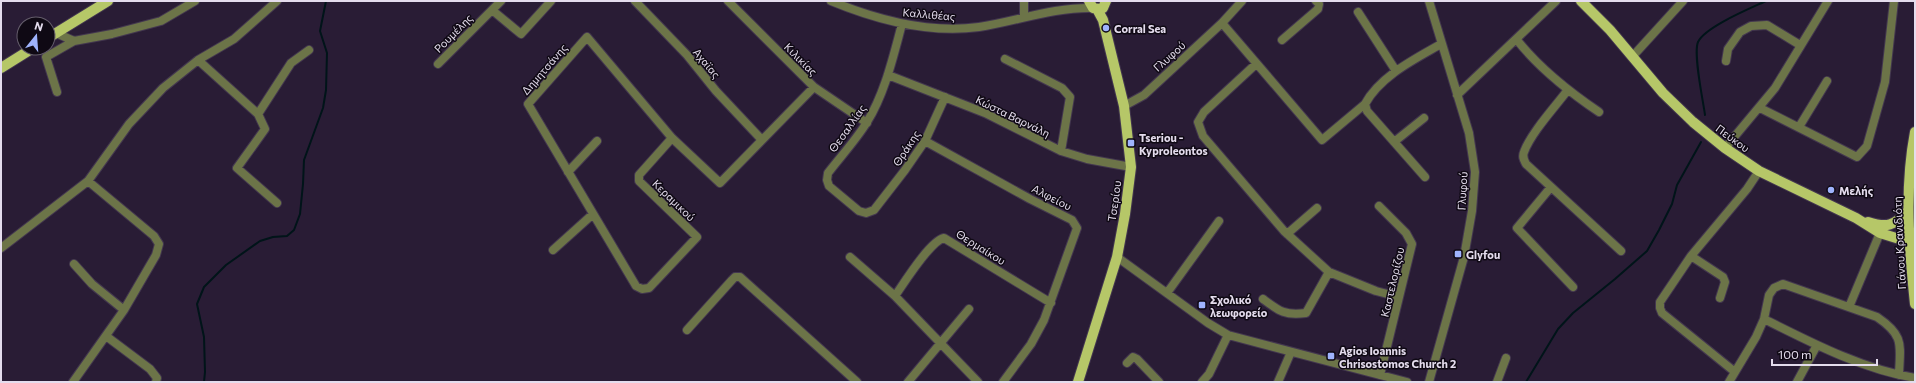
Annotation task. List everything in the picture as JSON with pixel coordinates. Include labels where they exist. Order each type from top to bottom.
[{"type":"main road","points":[[56,34],[108,1]]},
{"type":"main road","name":"Πεύκου","points":[[1581,1],[1610,30],[1632,57],[1692,122],[1725,148],[1759,171],[1856,218],[1880,233],[1912,242]]},
{"type":"main road","name":"Τσερίου","points":[[1078,382],[1117,257],[1125,214],[1131,167],[1124,106],[1099,4]]},
{"type":"main road","points":[[1,68],[20,56]]},
{"type":"main road","name":"Γιάνου Κρανιδιότη","points":[[1915,132],[1909,179],[1908,211],[1912,242],[1915,304]]},
{"type":"main road","points":[[1856,218],[1883,226],[1892,224],[1908,211]]},
{"type":"street","points":[[56,37],[71,40],[112,34],[161,21],[195,1]]},
{"type":"street","points":[[1,248],[88,181],[129,124],[163,88],[198,60],[234,39],[277,1]]},
{"type":"street","name":"Ρουμέλης","points":[[438,64],[501,1]]},
{"type":"street","points":[[492,10],[521,34],[551,1]]},
{"type":"street","name":"Κιλικίας","points":[[728,1],[814,88],[867,123]]},
{"type":"street","name":"Καλλιθέας","points":[[831,1],[864,15],[902,24],[945,29],[979,27],[1024,16],[1099,4]]},
{"type":"street","points":[[1024,1],[1024,16]]},
{"type":"street","name":"Γλυφού","points":[[1124,106],[1144,95],[1222,23],[1242,1]]},
{"type":"street","points":[[1282,40],[1318,9],[1319,4],[1316,1]]},
{"type":"street","name":"Γλυφού","points":[[1429,382],[1464,257],[1472,211],[1475,172],[1471,142],[1441,44],[1430,1]]},
{"type":"street","points":[[1457,96],[1556,1]]},
{"type":"street","points":[[1632,57],[1682,1]]},
{"type":"street","points":[[1725,148],[1760,108],[1784,75],[1800,45],[1828,1]]},
{"type":"street","points":[[1760,108],[1857,157],[1867,146],[1884,82],[1894,1]]},
{"type":"street","name":"Αχαϊας","points":[[636,2],[687,55],[716,91],[762,140]]},
{"type":"street","points":[[1358,12],[1396,71]]},
{"type":"street","points":[[1222,23],[1322,140],[1365,104],[1368,98],[1396,71],[1441,44]]},
{"type":"street","name":"Θεσαλλίας","points":[[877,206],[870,212],[859,211],[829,186],[827,180],[828,173],[867,123],[874,109],[888,75],[902,24]]},
{"type":"street","points":[[1726,61],[1728,49],[1740,32],[1751,26],[1767,25],[1800,45]]},
{"type":"street","name":"Δημητσάνης","points":[[642,289],[636,286],[528,104],[587,37],[672,138]]},
{"type":"street","points":[[57,92],[46,56],[71,40]]},
{"type":"street","points":[[1516,40],[1530,57],[1568,91],[1599,112]]},
{"type":"street","points":[[258,114],[291,63],[309,50]]},
{"type":"street","points":[[1005,59],[1062,88],[1070,97],[1061,151]]},
{"type":"street","points":[[198,60],[258,114],[265,129],[237,168],[277,203]]},
{"type":"street","points":[[1256,64],[1204,112],[1198,122],[1203,136],[1287,234],[1329,272],[1376,291],[1399,297]]},
{"type":"street","name":"Κώστα Βαρνάλη","points":[[888,75],[985,113],[1061,151],[1087,159],[1131,167]]},
{"type":"street","points":[[1799,127],[1827,81]]},
{"type":"street","points":[[672,138],[720,183],[814,88]]},
{"type":"street","points":[[1568,91],[1539,127],[1524,152],[1523,158],[1526,164],[1621,252]]},
{"type":"street","name":"Θράκης","points":[[877,206],[925,141],[945,97]]},
{"type":"street","points":[[1365,104],[1367,111],[1425,177]]},
{"type":"street","points":[[1394,142],[1424,118]]},
{"type":"street","name":"Κεραμικού","points":[[642,289],[649,288],[696,237],[639,182],[639,175],[672,138]]},
{"type":"street","points":[[568,172],[597,140]]},
{"type":"street","name":"Αλφείου","points":[[925,141],[1075,223],[1077,228],[1051,303],[1031,344],[1003,382]]},
{"type":"street","points":[[1735,372],[1662,313],[1660,302],[1691,256],[1747,189],[1759,171]]},
{"type":"street","points":[[73,382],[124,310],[156,255],[159,244],[154,236],[88,181]]},
{"type":"street","points":[[1551,187],[1517,228],[1573,287]]},
{"type":"street","name":"Καστελορίζου","points":[[1379,206],[1406,233],[1412,244],[1380,375]]},
{"type":"street","points":[[1287,234],[1317,208]]},
{"type":"street","points":[[553,250],[593,214]]},
{"type":"street","points":[[1167,293],[1219,221]]},
{"type":"street","points":[[1849,307],[1880,233]]},
{"type":"street","name":"Θερμαίκου","points":[[895,296],[918,262],[937,241],[944,238],[1051,303]]},
{"type":"street","points":[[1691,256],[1723,277],[1725,282],[1720,298]]},
{"type":"street","points":[[850,257],[895,296],[978,382]]},
{"type":"street","points":[[1117,257],[1208,323],[1228,335],[1408,382]]},
{"type":"street","points":[[74,264],[92,284],[124,310]]},
{"type":"street","points":[[1263,299],[1278,310],[1287,314],[1306,313],[1329,272]]},
{"type":"street","points":[[687,330],[732,280],[738,276],[857,382]]},
{"type":"street","points":[[1729,382],[1756,337],[1764,318],[1769,295],[1774,288],[1783,284],[1877,317],[1890,325],[1900,342],[1899,375]]},
{"type":"street","points":[[908,382],[970,309]]},
{"type":"street","points":[[1764,318],[1817,345],[1852,359],[1899,375],[1915,378]]},
{"type":"street","points":[[1202,382],[1209,374],[1228,335]]},
{"type":"street","points":[[106,336],[150,369],[157,378],[156,382]]},
{"type":"street","points":[[1797,382],[1817,345]]},
{"type":"street","points":[[1278,382],[1291,352]]},
{"type":"street","points":[[1127,363],[1133,357],[1137,359],[1159,382]]},
{"type":"street","points":[[1497,382],[1506,358]]},
{"type":"waterway","points":[[204,382],[204,337],[197,304],[204,287],[226,265],[260,241],[273,237],[287,236],[294,230],[300,214],[304,160],[323,108],[326,90],[327,53],[320,31],[326,1]]},
{"type":"waterway","points":[[1705,115],[1697,66],[1698,42],[1709,30],[1766,1]]},
{"type":"waterway","points":[[1526,382],[1558,329],[1573,313],[1647,251],[1672,204],[1677,185],[1701,142]]},
{"type":"place","name":"Corral Sea","points":[[1106,28]]},
{"type":"place","name":"Tseriou - Kyproleontos","points":[[1131,143]]},
{"type":"place","name":"Μελής","points":[[1831,190]]},
{"type":"place","name":"Glyfou","points":[[1458,254]]},
{"type":"place","name":"Σχολικό λεωφορείο","points":[[1202,305]]},
{"type":"place","name":"Agios Ioannis Chrisostomos Church 2","points":[[1331,356]]}]
